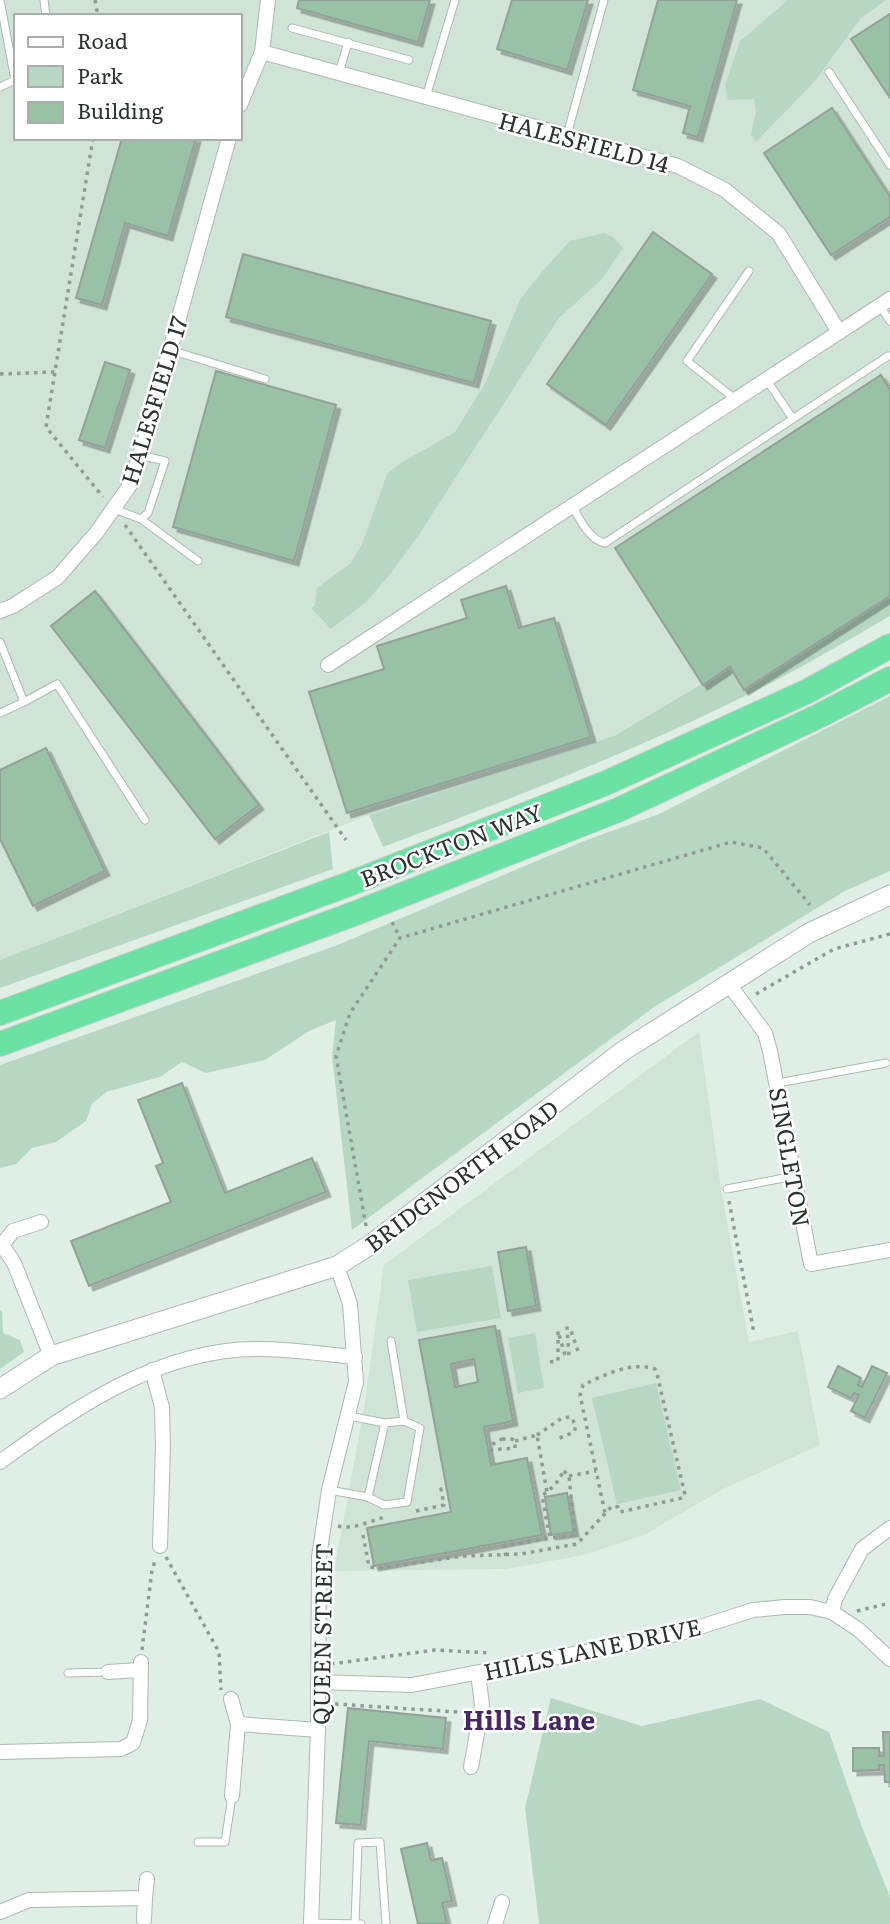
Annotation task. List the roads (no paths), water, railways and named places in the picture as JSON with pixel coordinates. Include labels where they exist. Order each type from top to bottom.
[{"type":"highway","name":"BROCKTON WAY","points":[[0,1013],[362,879],[606,783],[808,691],[890,646]]},
{"type":"highway","name":"BROCKTON WAY","points":[[0,1044],[356,913],[618,810],[819,716],[890,679]]},
{"type":"street","points":[[242,101],[261,51],[268,0]]},
{"type":"street","name":"HALESFIELD 14","points":[[261,51],[678,166],[725,190],[779,234],[839,332]]},
{"type":"street","name":"HALESFIELD 17","points":[[0,611],[13,606],[58,577],[97,532],[130,485],[228,140]]},
{"type":"street","points":[[328,665],[885,302]]},
{"type":"street","name":"BRIDGNORTH ROAD","points":[[0,1389],[51,1356],[337,1266],[370,1245],[623,1051],[809,933],[890,895]]},
{"type":"street","name":"SINGLETON","points":[[728,983],[765,1032],[778,1083],[811,1264],[890,1250]]},
{"type":"street","points":[[41,1222],[13,1231],[1,1245],[14,1263],[51,1356]]},
{"type":"street","name":"QUEEN STREET","points":[[311,1923],[318,1730],[319,1558],[329,1490],[356,1382],[350,1304],[337,1266]]},
{"type":"street","points":[[0,1462],[62,1417],[152,1370],[207,1354],[258,1349],[355,1356]]},
{"type":"street","points":[[152,1370],[162,1407],[160,1546]]},
{"type":"street","points":[[832,1612],[835,1599],[862,1549],[890,1528]]},
{"type":"street","name":"HILLS LANE DRIVE","points":[[318,1682],[412,1685],[678,1634],[753,1610],[810,1607],[832,1612],[859,1630],[890,1659]]},
{"type":"street","points":[[0,1752],[121,1749],[133,1743],[139,1720],[141,1666],[108,1672]]},
{"type":"street","points":[[471,1767],[482,1704],[478,1672]]},
{"type":"street","points":[[231,1699],[238,1724],[232,1796]]},
{"type":"street","points":[[238,1724],[318,1730]]},
{"type":"street","points":[[144,1920],[147,1879]]},
{"type":"street","points":[[0,1912],[29,1900],[145,1898]]},
{"type":"street","points":[[495,1924],[502,1902]]},
{"type":"lane","points":[[0,0],[14,75]]},
{"type":"lane","points":[[426,97],[455,0]]},
{"type":"lane","points":[[567,136],[604,0]]},
{"type":"lane","points":[[292,28],[409,60]]},
{"type":"lane","points":[[339,73],[348,42]]},
{"type":"lane","points":[[830,72],[890,165]]},
{"type":"lane","points":[[735,400],[688,361],[749,271]]},
{"type":"lane","points":[[885,302],[890,321]]},
{"type":"lane","points":[[170,350],[265,379]]},
{"type":"lane","points":[[572,506],[592,537],[605,543],[888,356]]},
{"type":"lane","points":[[766,379],[793,419]]},
{"type":"lane","points":[[140,455],[165,461],[148,513],[141,519]]},
{"type":"lane","points":[[113,509],[141,519],[198,561]]},
{"type":"lane","points":[[0,642],[24,702]]},
{"type":"lane","points":[[0,713],[57,684],[145,820]]},
{"type":"lane","points":[[778,1083],[886,1063]]},
{"type":"lane","points":[[727,1188],[794,1176]]},
{"type":"lane","points":[[391,1341],[404,1421]]},
{"type":"lane","points":[[329,1490],[368,1497],[384,1505],[407,1502],[420,1428],[404,1421],[385,1423],[349,1416]]},
{"type":"lane","points":[[368,1497],[385,1423]]},
{"type":"lane","points":[[68,1673],[108,1672]]},
{"type":"lane","points":[[198,1842],[225,1842],[232,1796]]},
{"type":"lane","points":[[355,1923],[358,1843],[380,1842],[386,1924]]},
{"type":"lane","points":[[311,1923],[361,1924]]},
{"type":"district","name":"Hills Lane","points":[[529,1718]]}]
